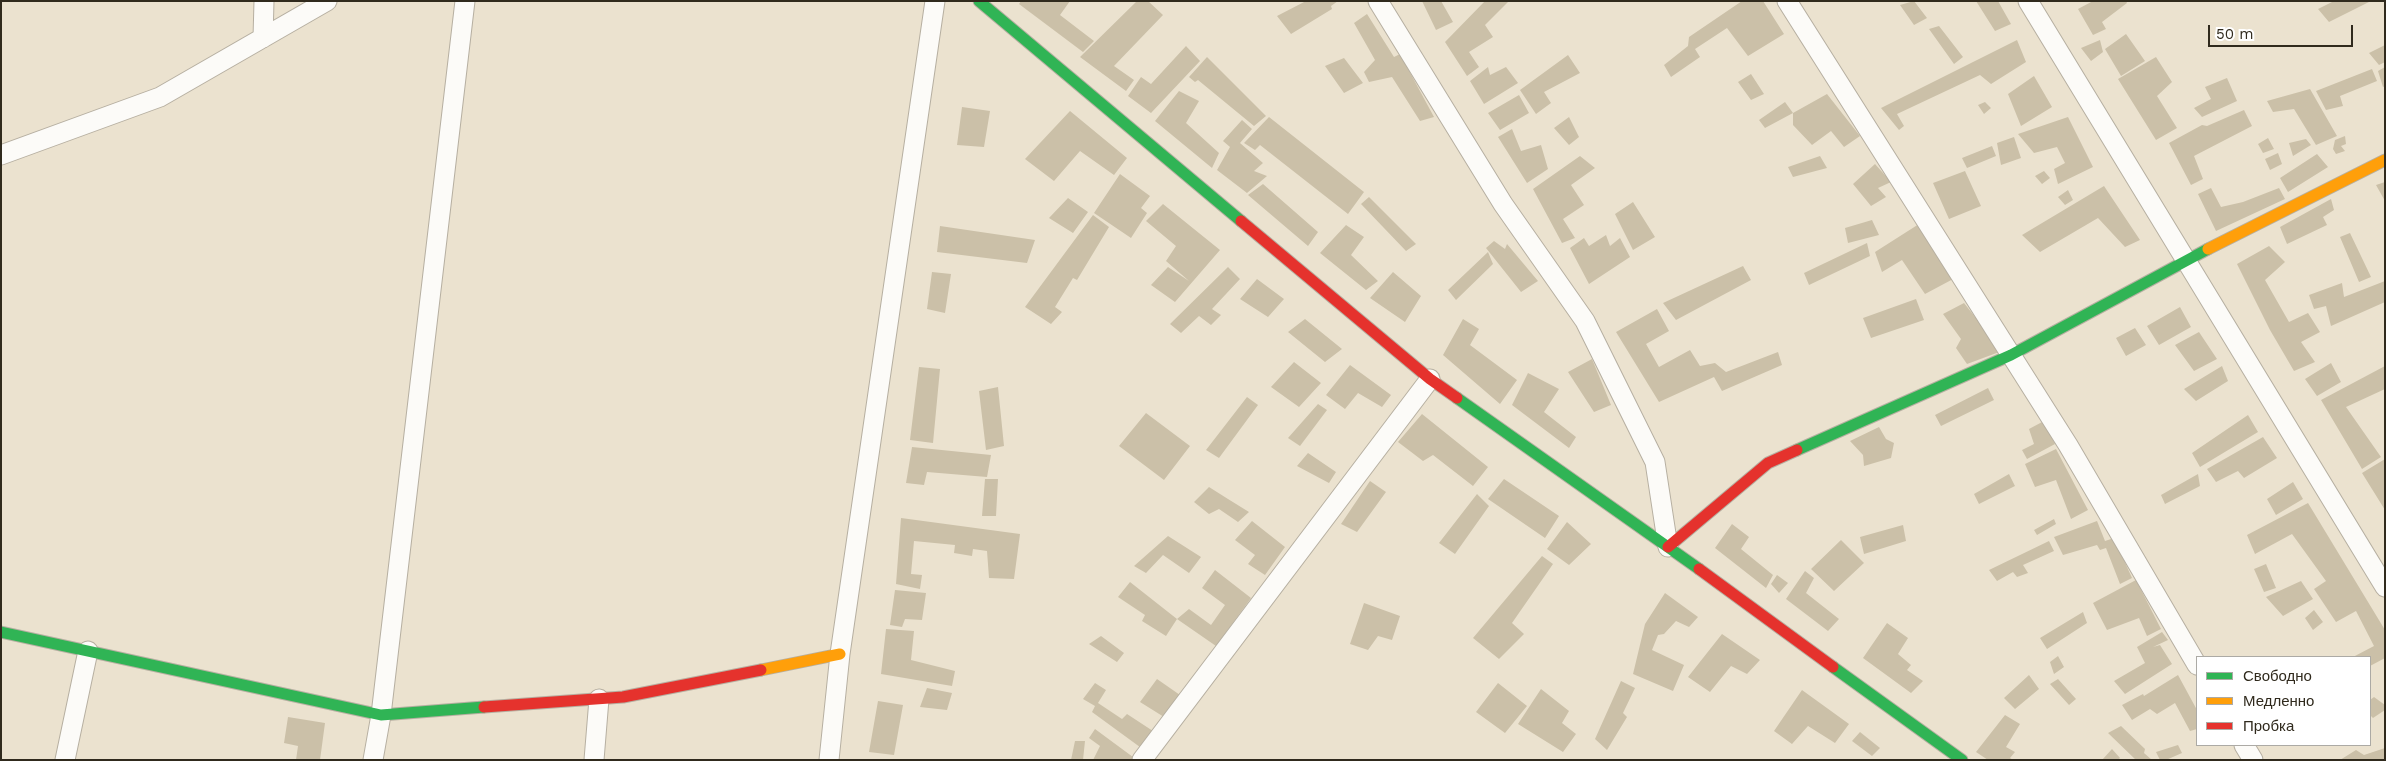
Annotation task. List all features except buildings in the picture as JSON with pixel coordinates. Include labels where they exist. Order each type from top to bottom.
[{"type":"street","points":[[263,38],[264,1]]},
{"type":"street","points":[[1,154],[160,97],[327,1]]},
{"type":"street","points":[[373,760],[381,715],[465,1]]},
{"type":"street","points":[[829,760],[840,654],[935,1]]},
{"type":"street","points":[[980,1],[1430,380],[1668,547],[1962,760]]},
{"type":"street","points":[[1378,1],[1503,204],[1585,321],[1655,462],[1668,547]]},
{"type":"street","points":[[1787,1],[2068,445],[2196,663]]},
{"type":"street","points":[[2028,1],[2385,587]]},
{"type":"street","points":[[1668,547],[1768,464],[2011,355],[2186,260],[2385,160]]},
{"type":"street","points":[[1142,760],[1430,380]]},
{"type":"street","points":[[1,632],[381,715],[623,697],[840,654]]},
{"type":"street","points":[[65,760],[88,651]]},
{"type":"street","points":[[594,760],[599,698]]},
{"type":"street","points":[[2245,746],[2253,760]]},
{"type":"traffic: fast","points":[[979,1],[1241,221]]},
{"type":"traffic: fast","points":[[1797,450],[2011,355],[2208,249]]},
{"type":"traffic: fast","points":[[1457,398],[1699,569]]},
{"type":"traffic: fast","points":[[1,632],[381,715],[484,707]]},
{"type":"traffic: fast","points":[[1833,667],[1962,760]]},
{"type":"traffic: slow","points":[[2208,249],[2385,160]]},
{"type":"traffic: slow","points":[[761,670],[840,654]]},
{"type":"traffic: jam","points":[[1241,221],[1430,379],[1457,398]]},
{"type":"traffic: jam","points":[[1668,547],[1768,463],[1797,450]]},
{"type":"traffic: jam","points":[[1699,569],[1833,667]]},
{"type":"traffic: jam","points":[[484,707],[623,697],[761,670]]}]
